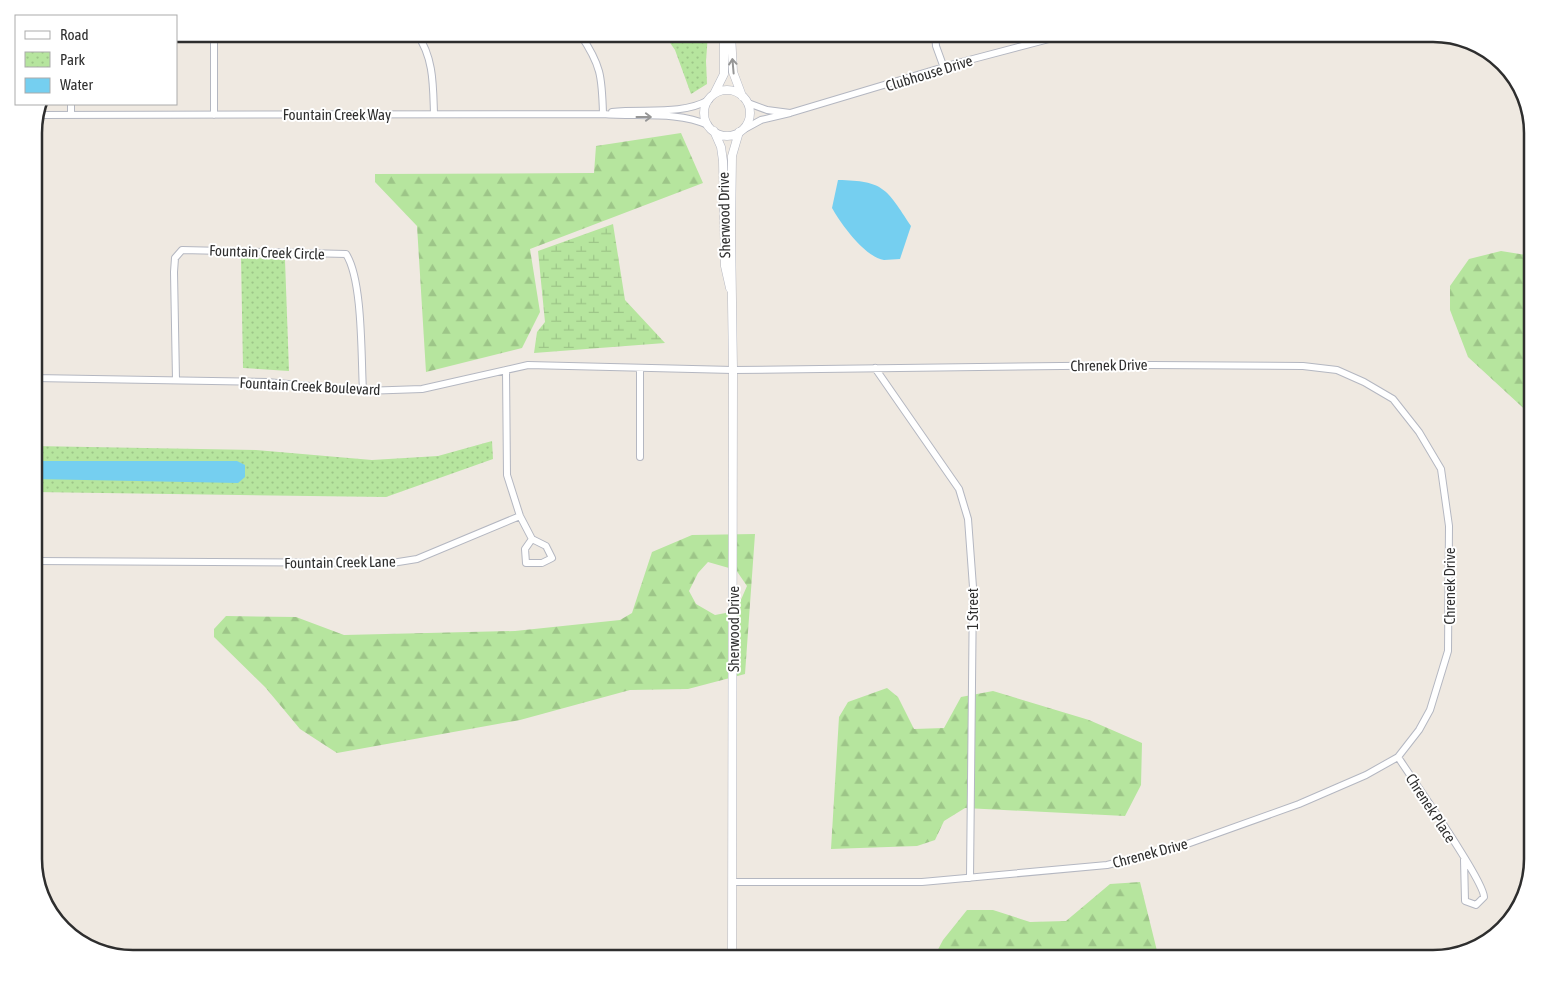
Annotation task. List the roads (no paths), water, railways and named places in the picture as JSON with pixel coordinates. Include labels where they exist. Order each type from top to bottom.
[{"type":"street","points":[[214,42],[214,115]]},
{"type":"street","points":[[422,42],[426,49],[432,70],[434,114]]},
{"type":"street","points":[[585,42],[595,57],[602,77],[603,114]]},
{"type":"street","points":[[724,42],[724,74],[705,113],[711,128],[726,136],[745,128],[750,116],[748,103],[742,96],[733,72],[731,42]]},
{"type":"street","points":[[936,42],[944,68]]},
{"type":"street","name":"Clubhouse Drive","points":[[739,132],[761,120],[1039,42]]},
{"type":"street","points":[[711,98],[728,90],[742,96]]},
{"type":"street","name":"Fountain Creek Way","points":[[603,114],[631,110],[682,109],[711,98]]},
{"type":"street","name":"Clubhouse Drive","points":[[748,103],[762,109],[790,113]]},
{"type":"street","points":[[70,105],[71,115]]},
{"type":"street","name":"Fountain Creek Way","points":[[44,115],[603,114],[632,117],[684,117],[711,128]]},
{"type":"street","name":"Sherwood Drive","points":[[711,128],[722,154],[725,266],[733,299]]},
{"type":"street","name":"Sherwood Drive","points":[[732,950],[732,156],[739,132]]},
{"type":"street","name":"Fountain Creek Circle","points":[[176,380],[174,272],[175,258],[182,250],[346,254],[352,263],[358,303],[363,391]]},
{"type":"street","name":"Fountain Creek Boulevard","points":[[43,378],[267,382],[363,391],[422,390],[528,365],[733,370]]},
{"type":"street","name":"Chrenek Drive","points":[[732,882],[922,882],[1107,865],[1176,848],[1328,793],[1398,757],[1419,730],[1430,710],[1448,651],[1449,526],[1441,469],[1420,432],[1393,399],[1364,382],[1337,370],[1303,366],[733,370]]},
{"type":"street","points":[[640,368],[640,457]]},
{"type":"street","name":"1 Street","points":[[875,368],[958,489],[968,519],[973,588],[970,878]]},
{"type":"street","points":[[506,370],[507,475],[520,516],[532,539],[546,546],[552,558],[542,563],[526,563],[525,550],[532,539]]},
{"type":"street","name":"Fountain Creek Lane","points":[[43,561],[392,563],[417,558],[520,516]]},
{"type":"street","name":"Chrenek Place","points":[[1398,757],[1464,859],[1484,890],[1484,897],[1476,905],[1466,901],[1464,859]]},
{"type":"water","points":[[838,180],[865,182],[875,185],[889,195],[896,203],[911,226],[900,259],[884,260],[877,258],[869,253],[847,231],[832,208]]},
{"type":"water","points":[[43,461],[237,461],[245,465],[245,477],[238,483],[43,479]]}]
